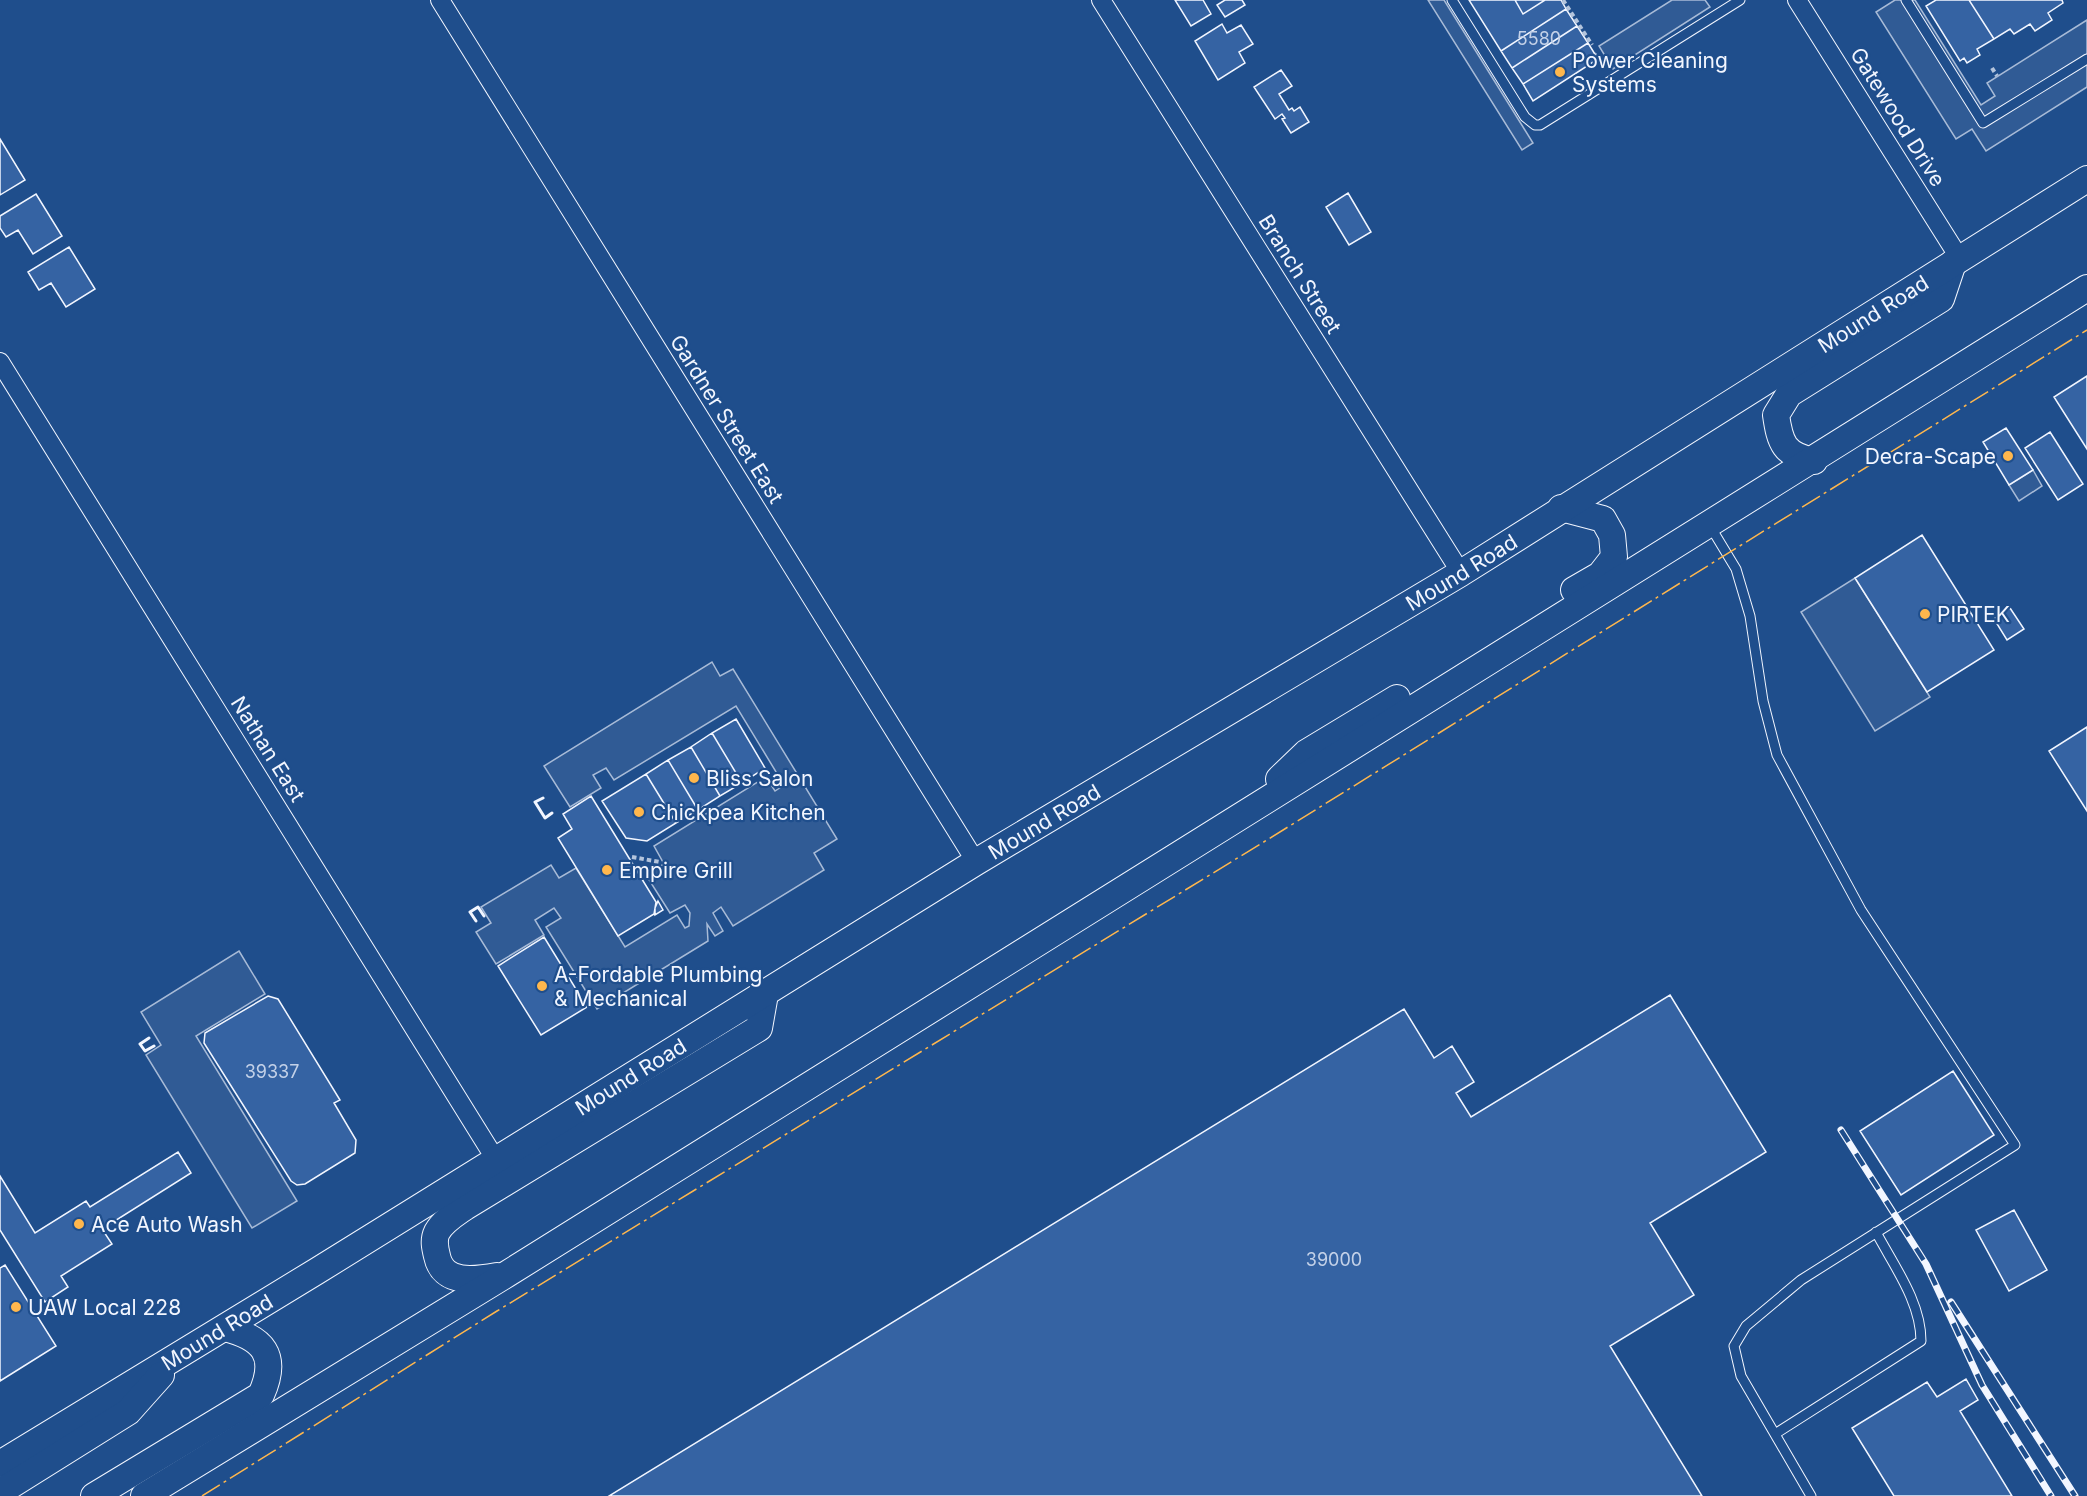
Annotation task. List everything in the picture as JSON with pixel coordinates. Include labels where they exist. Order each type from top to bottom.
[{"type":"main road","name":"Mound Road","points":[[0,1464],[225,1328],[976,862],[1461,573],[2087,178]]},
{"type":"main road","points":[[1814,461],[1798,458],[1788,450],[1779,437],[1776,415],[1789,394],[1941,299],[1956,261]]},
{"type":"main road","points":[[144,1496],[507,1274],[1710,526],[2087,288]]},
{"type":"main road","points":[[1237,818],[1306,753],[1600,575],[1614,557],[1612,535],[1602,519],[1561,508]]},
{"type":"main road","points":[[507,1274],[474,1281],[447,1273],[438,1261],[434,1245],[436,1234],[446,1221],[465,1207],[759,1028],[765,994]]},
{"type":"main road","points":[[94,1496],[261,1395],[268,1380],[267,1356],[264,1349],[253,1338],[225,1328]]},
{"type":"main road","points":[[0,1492],[128,1412],[179,1355]]},
{"type":"street","name":"Gardner Street East","points":[[440,0],[976,862]]},
{"type":"street","name":"Branch Street","points":[[1101,0],[1461,573]]},
{"type":"street","name":"Gatewood Drive","points":[[1797,0],[1956,261]]},
{"type":"street","name":"Nathan East","points":[[0,362],[496,1160]]},
{"type":"lane","points":[[1452,0],[1525,117],[1535,125],[1540,125],[1740,0]]},
{"type":"lane","points":[[1906,0],[1983,123],[2087,59]]},
{"type":"lane","points":[[1710,526],[1736,569],[1748,607],[1763,701],[1777,755],[1861,910],[2015,1145],[1801,1280],[1746,1326],[1734,1346],[1741,1376],[1811,1496]]},
{"type":"lane","points":[[1775,1434],[1921,1341],[1921,1324],[1911,1298],[1876,1232]]},
{"type":"path","points":[[1563,0],[1575,22],[1592,45]]},
{"type":"path","points":[[1992,68],[1997,76]]},
{"type":"path","points":[[632,857],[660,862]]},
{"type":"shaded area","points":[[1428,0],[1444,0],[1533,143],[1522,150]]},
{"type":"shaded area","points":[[1672,0],[1705,0],[1710,7],[1613,69],[1599,46]]},
{"type":"shaded area","points":[[1895,0],[1915,0],[1981,105],[1995,96],[1987,83],[2087,20],[2087,87],[1986,151],[1972,129],[1956,139],[1876,12]]},
{"type":"shaded area","points":[[2033,470],[2042,486],[2019,501],[2009,485]]},
{"type":"shaded area","points":[[1855,578],[1930,697],[1875,731],[1801,612]]},
{"type":"shaded area","points":[[712,662],[720,676],[733,669],[837,839],[814,853],[824,870],[733,926],[721,907],[713,913],[723,931],[715,936],[707,924],[708,941],[597,1009],[546,927],[561,918],[554,908],[535,920],[544,935],[496,964],[476,932],[491,923],[481,907],[551,865],[559,878],[576,868],[625,947],[677,915],[685,928],[689,926],[690,913],[685,905],[670,913],[646,875],[664,864],[654,846],[766,777],[775,791],[784,785],[736,706],[614,780],[606,768],[593,775],[601,788],[570,807],[544,766]]},
{"type":"shaded area","points":[[239,951],[265,994],[196,1036],[297,1201],[252,1228],[146,1055],[161,1045],[141,1012]]},
{"type":"building","points":[[1175,0],[1203,0],[1211,14],[1191,26]]},
{"type":"building","points":[[1225,0],[1242,0],[1245,5],[1225,17],[1217,5]]},
{"type":"building","points":[[1469,0],[1515,0],[1523,14],[1545,0],[1561,0],[1566,9],[1501,51]]},
{"type":"building","points":[[1515,0],[1545,0],[1523,14]]},
{"type":"building","points":[[1936,0],[1969,0],[1994,39],[1977,49],[1980,55],[1967,63],[1964,58],[1960,61],[1926,6]]},
{"type":"building","points":[[1969,0],[2062,0],[2063,3],[2048,13],[2052,20],[2035,31],[2030,24],[2014,34],[2010,29],[1994,39]]},
{"type":"building","points":[[1566,9],[1577,26],[1512,68],[1501,51]]},
{"type":"building","points":[[1222,24],[1227,33],[1241,25],[1253,44],[1239,52],[1245,63],[1218,80],[1195,41]]},
{"type":"building","points":[[1577,26],[1588,43],[1523,84],[1512,68]]},
{"type":"building","name":"Power Cleaning Systems","points":[[1588,43],[1598,59],[1533,101],[1523,84]]},
{"type":"building","points":[[1281,70],[1292,86],[1279,94],[1289,110],[1292,108],[1294,111],[1300,107],[1309,122],[1291,133],[1282,119],[1285,118],[1282,114],[1275,119],[1254,87]]},
{"type":"building","points":[[0,139],[25,180],[0,195]]},
{"type":"building","points":[[1348,193],[1371,232],[1349,245],[1326,207]]},
{"type":"building","points":[[36,194],[62,236],[33,254],[18,230],[6,237],[0,228],[0,216]]},
{"type":"building","points":[[69,247],[95,289],[66,307],[51,283],[39,290],[28,272]]},
{"type":"building","points":[[2087,376],[2087,449],[2054,397]]},
{"type":"building","name":"Decra-Scape","points":[[2006,428],[2033,470],[2009,485],[1983,442]]},
{"type":"building","points":[[2050,432],[2083,484],[2058,500],[2025,448]]},
{"type":"building","name":"PIRTEK","points":[[1922,535],[1994,650],[1927,692],[1855,578]]},
{"type":"building","points":[[2010,608],[2024,629],[2007,640],[1994,619]]},
{"type":"building","points":[[736,719],[765,768],[742,783],[712,733]]},
{"type":"building","points":[[2087,727],[2087,811],[2049,751]]},
{"type":"building","points":[[712,733],[742,783],[720,796],[691,747]]},
{"type":"building","name":"Bliss Salon","points":[[691,747],[720,796],[698,810],[668,760]]},
{"type":"building","points":[[668,760],[698,810],[676,823],[646,774]]},
{"type":"building","name":"Chickpea Kitchen","points":[[646,774],[676,823],[647,841],[626,838],[602,801]]},
{"type":"building","name":"Empire Grill","points":[[591,796],[656,902],[654,914],[618,936],[558,838],[572,829],[563,814]]},
{"type":"building","points":[[658,901],[663,910],[655,915],[655,908]]},
{"type":"building","name":"A-Fordable Plumbing & Mechanical","points":[[544,937],[587,1007],[541,1035],[498,966]]},
{"type":"building","points":[[1670,995],[1766,1152],[1650,1223],[1694,1295],[1610,1346],[1702,1496],[609,1496],[1404,1009],[1434,1058],[1452,1046],[1474,1082],[1456,1093],[1471,1117]]},
{"type":"building","points":[[268,996],[278,999],[340,1100],[334,1103],[356,1140],[355,1153],[305,1184],[297,1185],[291,1181],[204,1043],[205,1033]]},
{"type":"building","points":[[1953,1071],[1994,1135],[1901,1195],[1860,1131]]},
{"type":"building","name":"Ace Auto Wash","points":[[178,1152],[191,1173],[102,1229],[112,1244],[61,1276],[68,1287],[45,1302],[0,1230],[0,1176],[35,1233],[86,1201],[90,1207]]},
{"type":"building","points":[[2014,1210],[2047,1270],[2009,1291],[1976,1230]]},
{"type":"building","name":"UAW Local 228","points":[[5,1265],[56,1346],[0,1381],[0,1268]]},
{"type":"building","points":[[1966,1379],[1978,1400],[1960,1411],[2012,1496],[1894,1496],[1852,1428],[1927,1382],[1937,1397]]},
{"type":"railway","points":[[1841,1130],[1926,1264],[1982,1385],[2051,1496]]},
{"type":"railway","points":[[1951,1302],[2075,1496]]},
{"type":"wall","points":[[543,798],[535,802],[545,818],[552,813]]},
{"type":"wall","points":[[476,921],[470,912],[478,907],[484,916]]},
{"type":"wall","points":[[149,1038],[140,1044],[145,1051],[154,1046]]},
{"type":"power","points":[[202,1496],[497,1311],[1267,840],[2087,330]]},
{"type":"place","name":"Power Cleaning Systems","points":[[1560,72]]},
{"type":"place","name":"Decra-Scape","points":[[2008,456]]},
{"type":"place","name":"PIRTEK","points":[[1925,614]]},
{"type":"place","name":"Bliss Salon","points":[[694,778]]},
{"type":"place","name":"Chickpea Kitchen","points":[[639,812]]},
{"type":"place","name":"Empire Grill","points":[[607,870]]},
{"type":"place","name":"A-Fordable Plumbing & Mechanical","points":[[542,986]]},
{"type":"place","name":"Ace Auto Wash","points":[[79,1224]]},
{"type":"place","name":"UAW Local 228","points":[[16,1307]]}]
